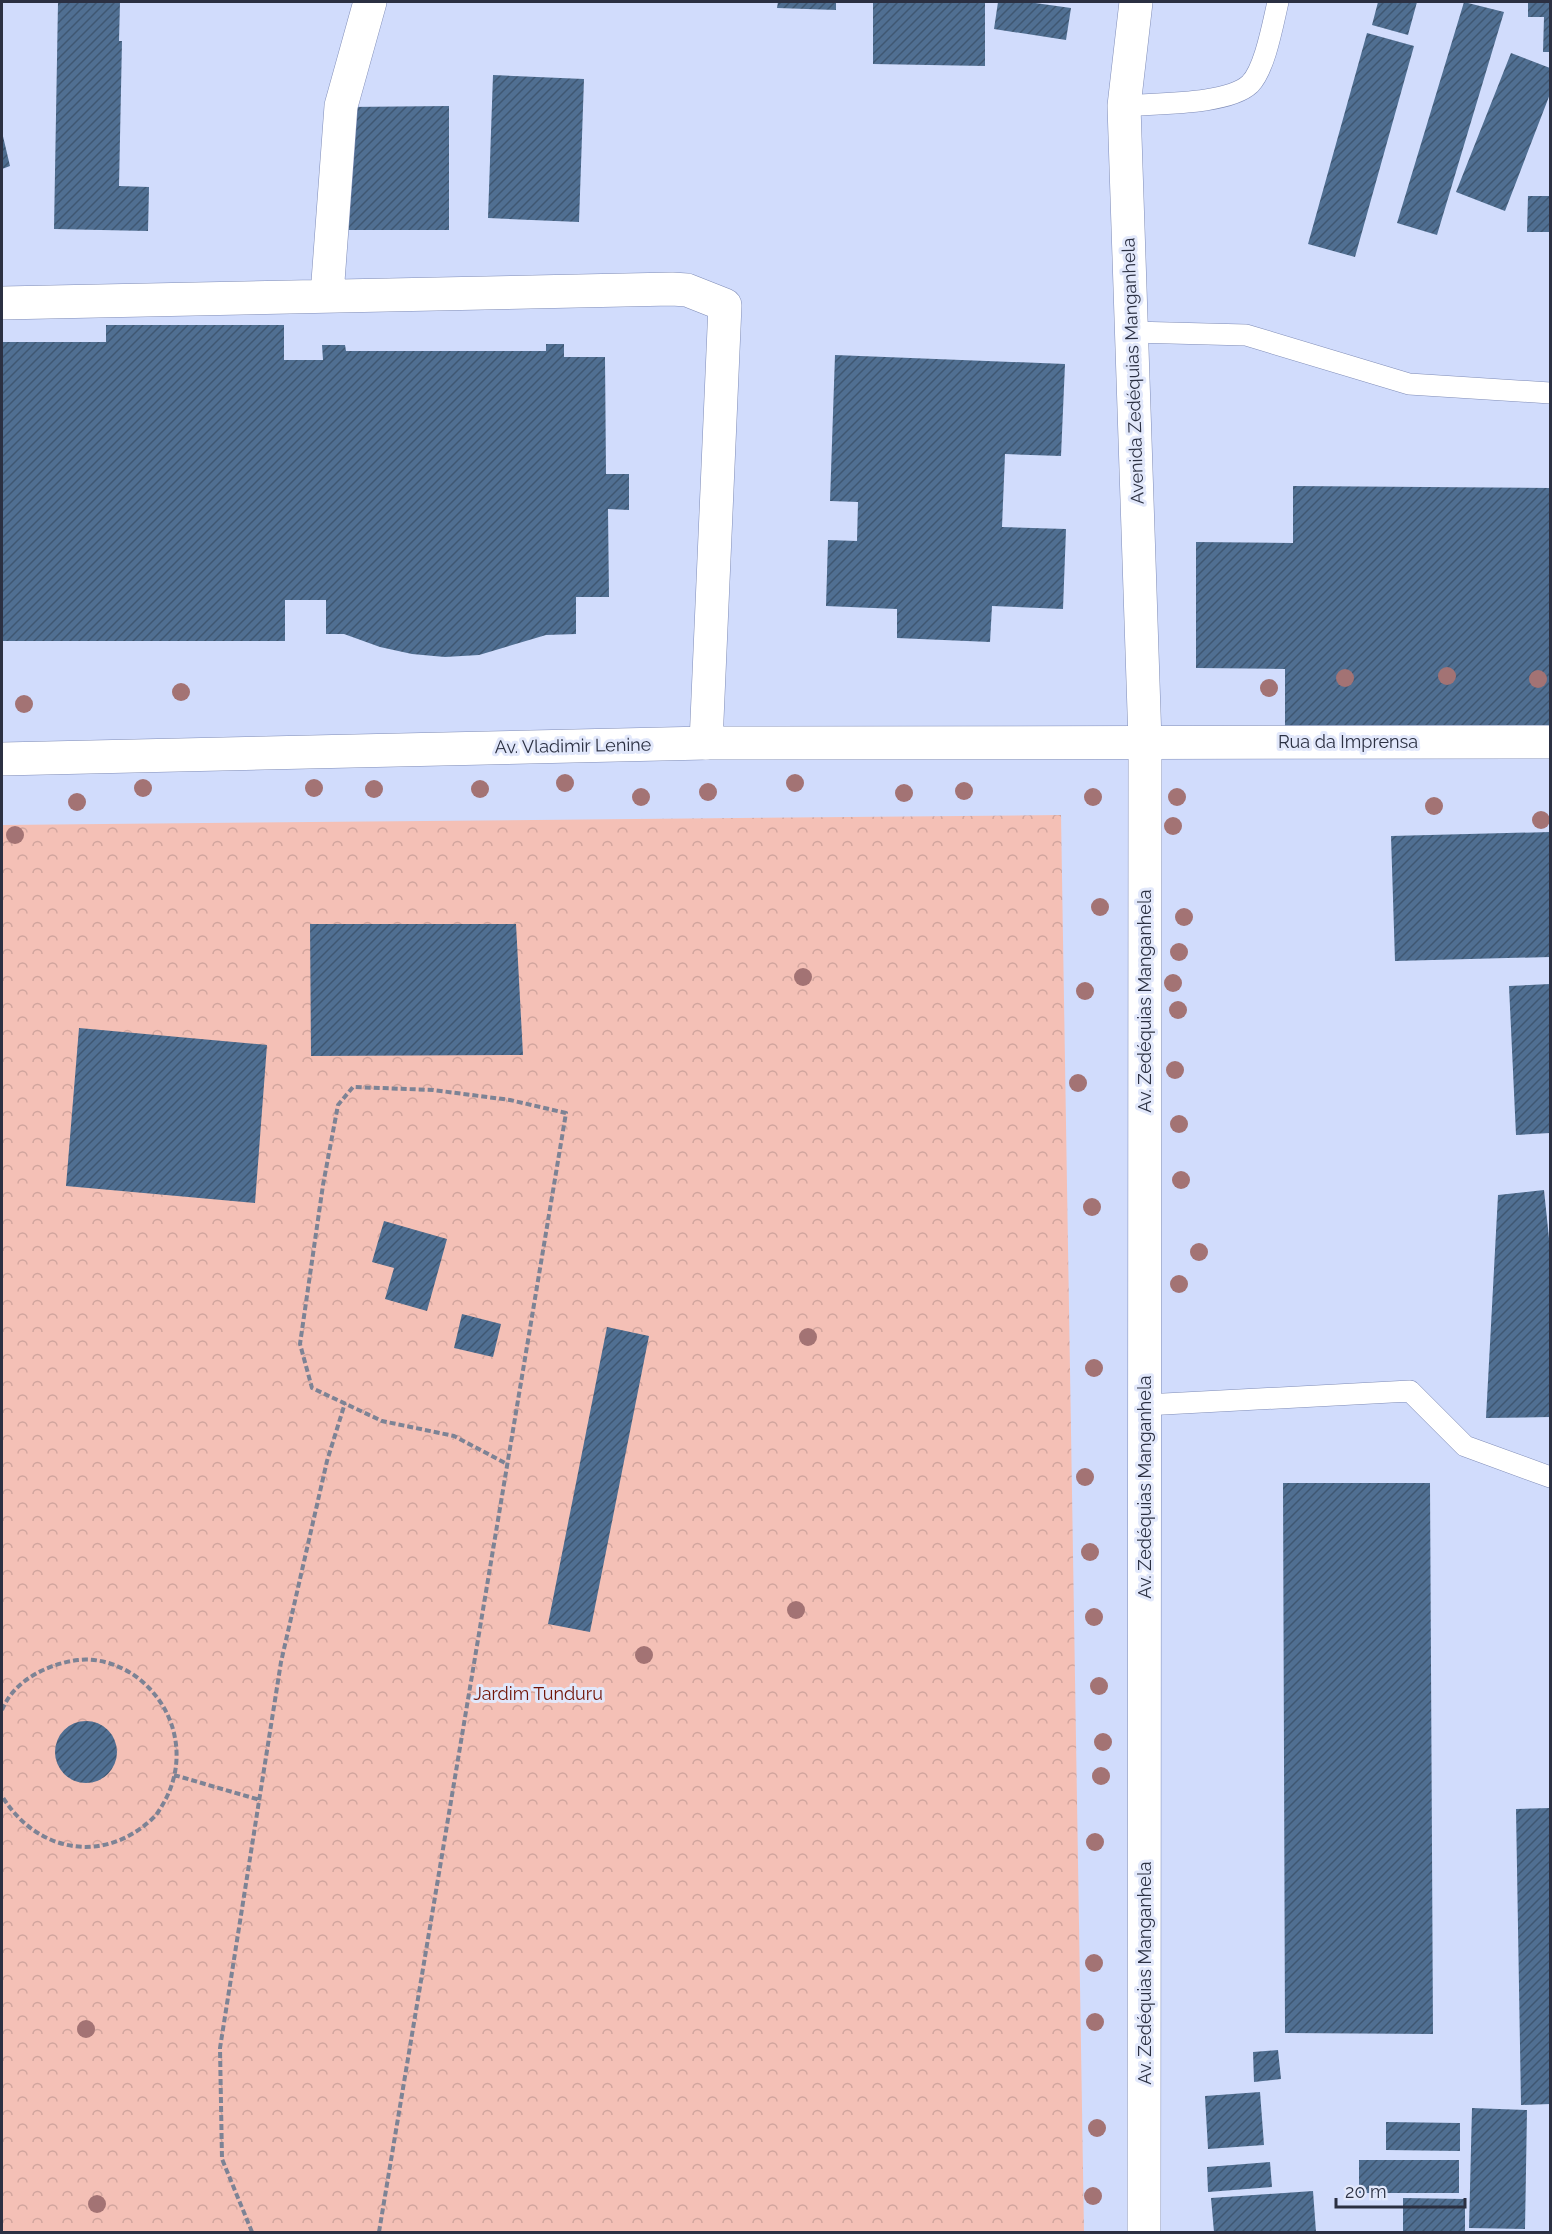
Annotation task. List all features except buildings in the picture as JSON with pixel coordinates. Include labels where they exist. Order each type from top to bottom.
[{"type":"street","points":[[327,295],[341,106],[370,2]]},
{"type":"street","name":"Avenida Zedéquias Manganhela","points":[[1136,2],[1124,106],[1145,742]]},
{"type":"street","points":[[2,303],[672,289],[687,290],[725,305],[706,743]]},
{"type":"street","name":"Av. Vladimir Lenine","points":[[2,759],[706,743],[1145,742]]},
{"type":"street","name":"Rua da Imprensa","points":[[1145,742],[1551,742]]},
{"type":"street","name":"Av. Zedéquias Manganhela","points":[[1144,2232],[1145,742]]},
{"type":"lane","points":[[1124,106],[1222,99],[1250,84],[1263,60],[1278,2]]},
{"type":"lane","points":[[1132,332],[1246,335],[1409,384],[1551,393]]},
{"type":"lane","points":[[1145,1405],[1410,1391],[1465,1446],[1551,1477]]},
{"type":"path","points":[[379,2232],[566,1113],[510,1101],[433,1090],[353,1087],[338,1105],[323,1185],[300,1344],[312,1388],[382,1421],[454,1436],[507,1464]]},
{"type":"path","points":[[252,2232],[222,2159],[220,2048],[281,1662],[327,1461],[345,1403]]},
{"type":"path","points":[[2,1710],[5,1702],[25,1680],[51,1665],[81,1659],[110,1663],[137,1676],[160,1699],[174,1727],[178,1759],[171,1790],[154,1817],[129,1837],[98,1846],[67,1846],[37,1835],[12,1814],[2,1796]]},
{"type":"path","points":[[174,1775],[260,1800]]},
{"type":"shaded area","points":[[2,2],[1550,2],[1550,2232],[2,2232]]},
{"type":"green space","name":"Jardim Tunduru","points":[[1061,815],[1084,2232],[2,2232],[2,825]]}]
